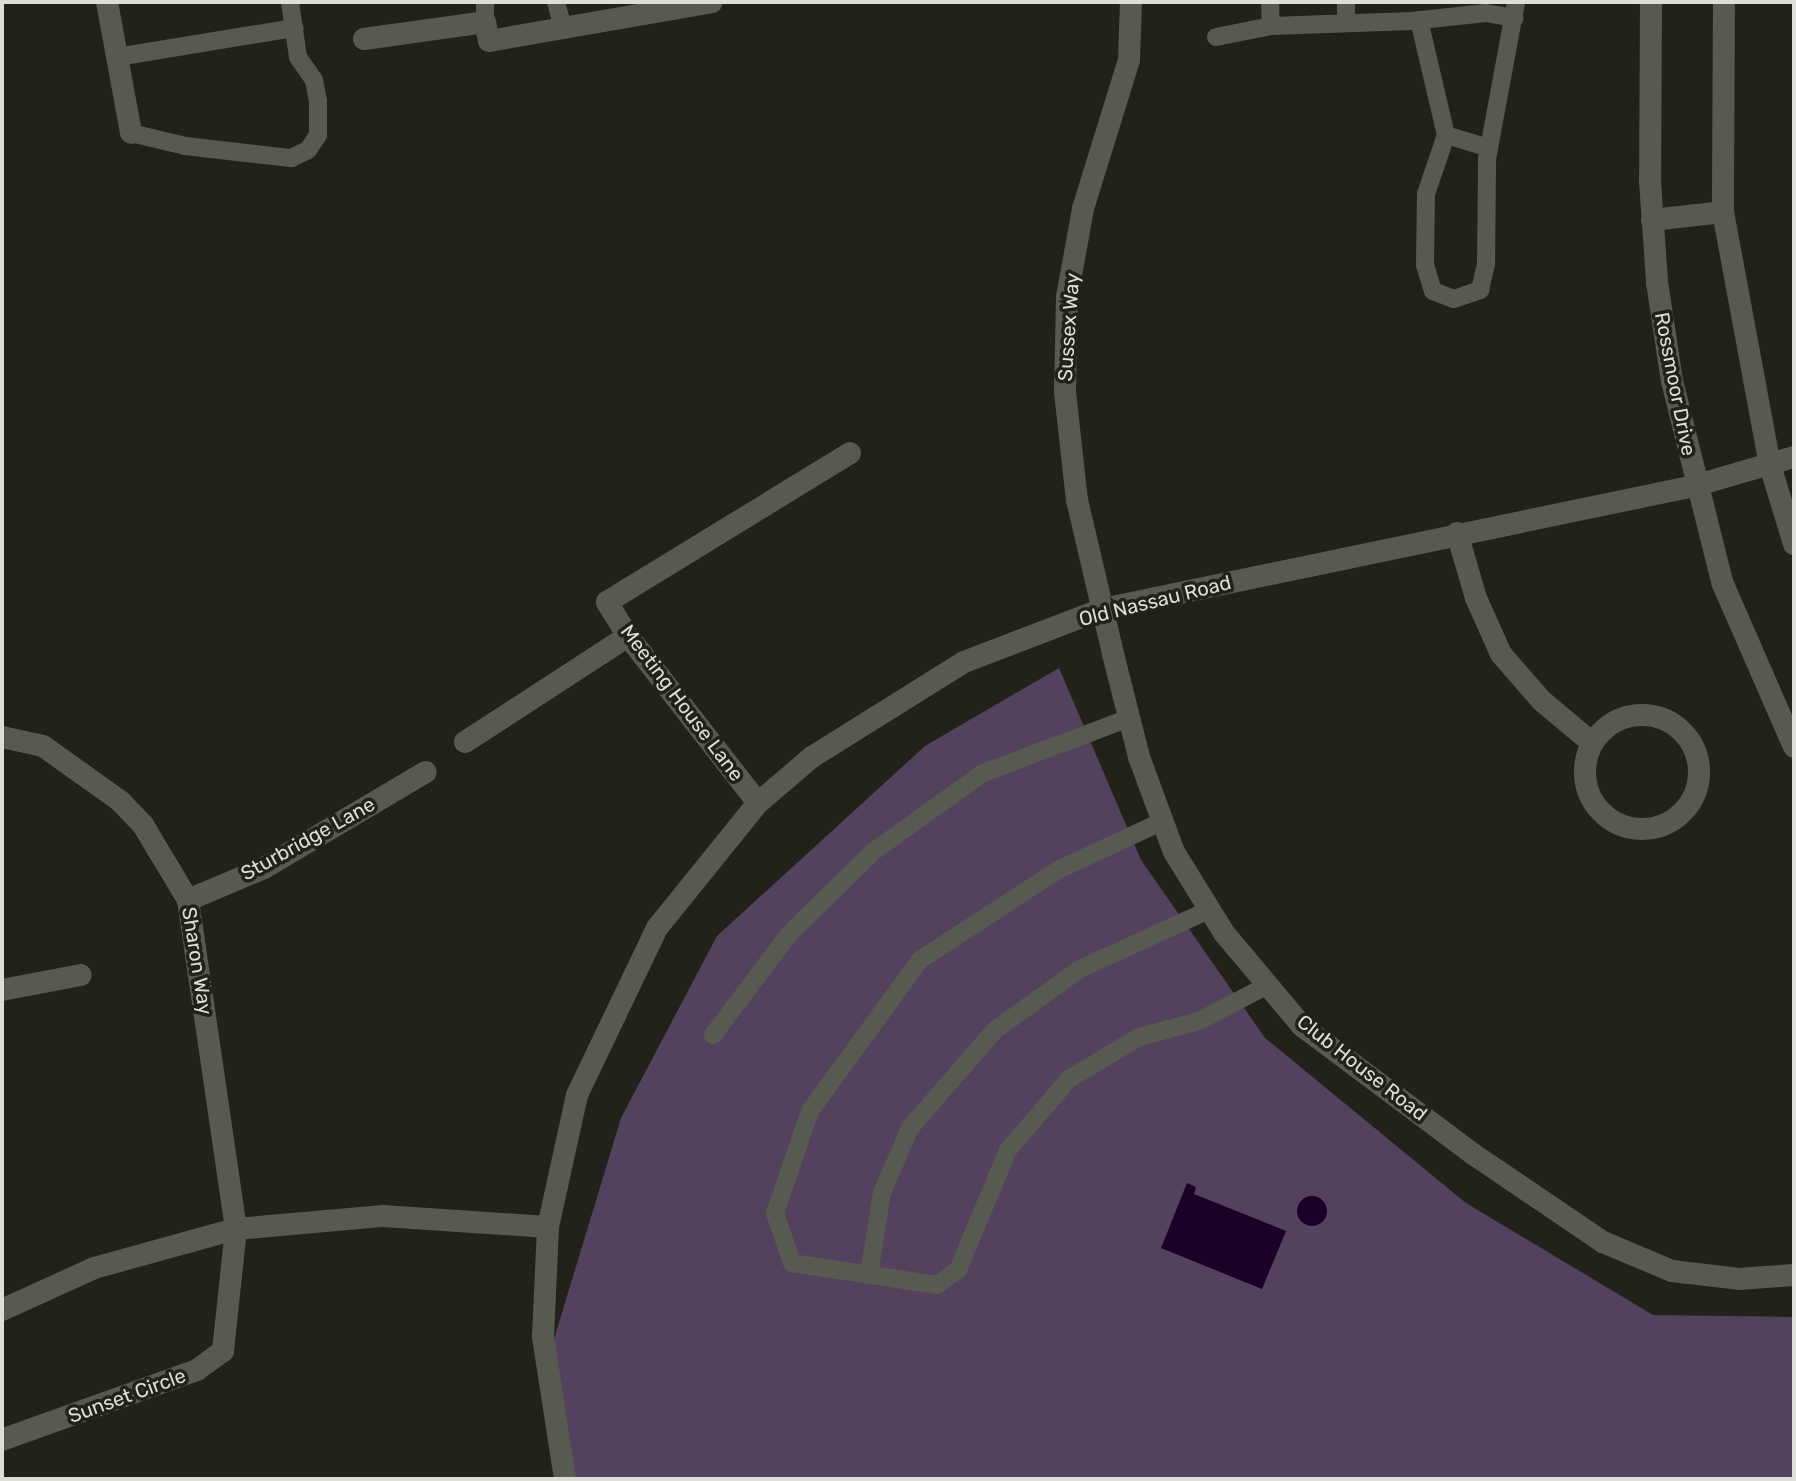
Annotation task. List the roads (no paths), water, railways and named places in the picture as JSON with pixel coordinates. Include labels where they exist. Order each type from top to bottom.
[{"type":"street","points":[[107,2],[131,133]]},
{"type":"street","points":[[364,39],[485,12],[489,41],[712,2]]},
{"type":"street","name":"Sussex Way","points":[[1103,609],[1075,484],[1065,392],[1067,297],[1083,209],[1129,60],[1131,2]]},
{"type":"street","name":"Rossmoor Drive","points":[[1651,2],[1652,220],[1659,296],[1694,486],[1722,582],[1794,747]]},
{"type":"street","points":[[1724,2],[1723,212],[1770,465],[1794,544]]},
{"type":"street","points":[[1652,220],[1723,212]]},
{"type":"street","name":"Meeting House Lane","points":[[758,803],[628,636],[607,602],[850,453]]},
{"type":"street","name":"Old Nassau Road","points":[[548,1227],[577,1095],[594,1053],[657,928],[758,803],[825,749],[964,662],[1103,609],[1694,486],[1794,457]]},
{"type":"street","points":[[1457,533],[1476,598],[1501,654],[1542,701],[1592,743]]},
{"type":"street","name":"Club House Road","points":[[1103,609],[1129,718],[1174,852],[1209,910],[1302,1026],[1473,1154],[1603,1242],[1672,1271],[1739,1279],[1794,1275]]},
{"type":"street","points":[[465,742],[628,636]]},
{"type":"street","points":[[1630,715],[1671,722],[1685,733],[1699,760],[1699,784],[1689,806],[1676,819],[1648,829],[1627,827],[1603,815],[1585,784],[1592,743],[1608,725],[1630,715]]},
{"type":"street","name":"Sharon Way","points":[[2,737],[43,746],[120,801],[143,825],[188,900],[236,1229]]},
{"type":"street","name":"Sturbridge Lane","points":[[188,900],[264,868],[426,772]]},
{"type":"street","points":[[2,990],[81,975]]},
{"type":"street","points":[[2,1310],[94,1268],[236,1229],[383,1216],[548,1227],[543,1337],[565,1479]]},
{"type":"street","name":"Sunset Circle","points":[[2,1440],[197,1370],[223,1351],[236,1229]]},
{"type":"lane","points":[[131,133],[185,146],[291,158],[308,150],[318,135],[318,101],[314,80],[298,57],[290,2]]},
{"type":"lane","points":[[556,2],[563,29]]},
{"type":"lane","points":[[1270,2],[1271,26]]},
{"type":"lane","points":[[1346,2],[1346,23]]},
{"type":"lane","points":[[1216,37],[1271,26],[1419,20],[1452,9],[1486,13],[1516,10],[1489,148],[1489,229],[1480,290],[1454,299],[1433,291],[1425,265],[1426,194],[1446,135],[1419,20]]},
{"type":"lane","points":[[117,57],[295,28]]},
{"type":"lane","points":[[1446,135],[1489,148]]},
{"type":"lane","points":[[713,1035],[790,933],[874,851],[983,773],[1129,718]]},
{"type":"lane","points":[[1163,821],[1058,870],[920,960],[810,1111],[775,1213],[780,1242],[792,1263],[937,1285],[958,1270],[1008,1150],[1069,1079],[1139,1037],[1199,1021],[1268,985]]},
{"type":"lane","points":[[869,1274],[882,1193],[910,1128],[995,1030],[1080,969],[1209,910]]}]
